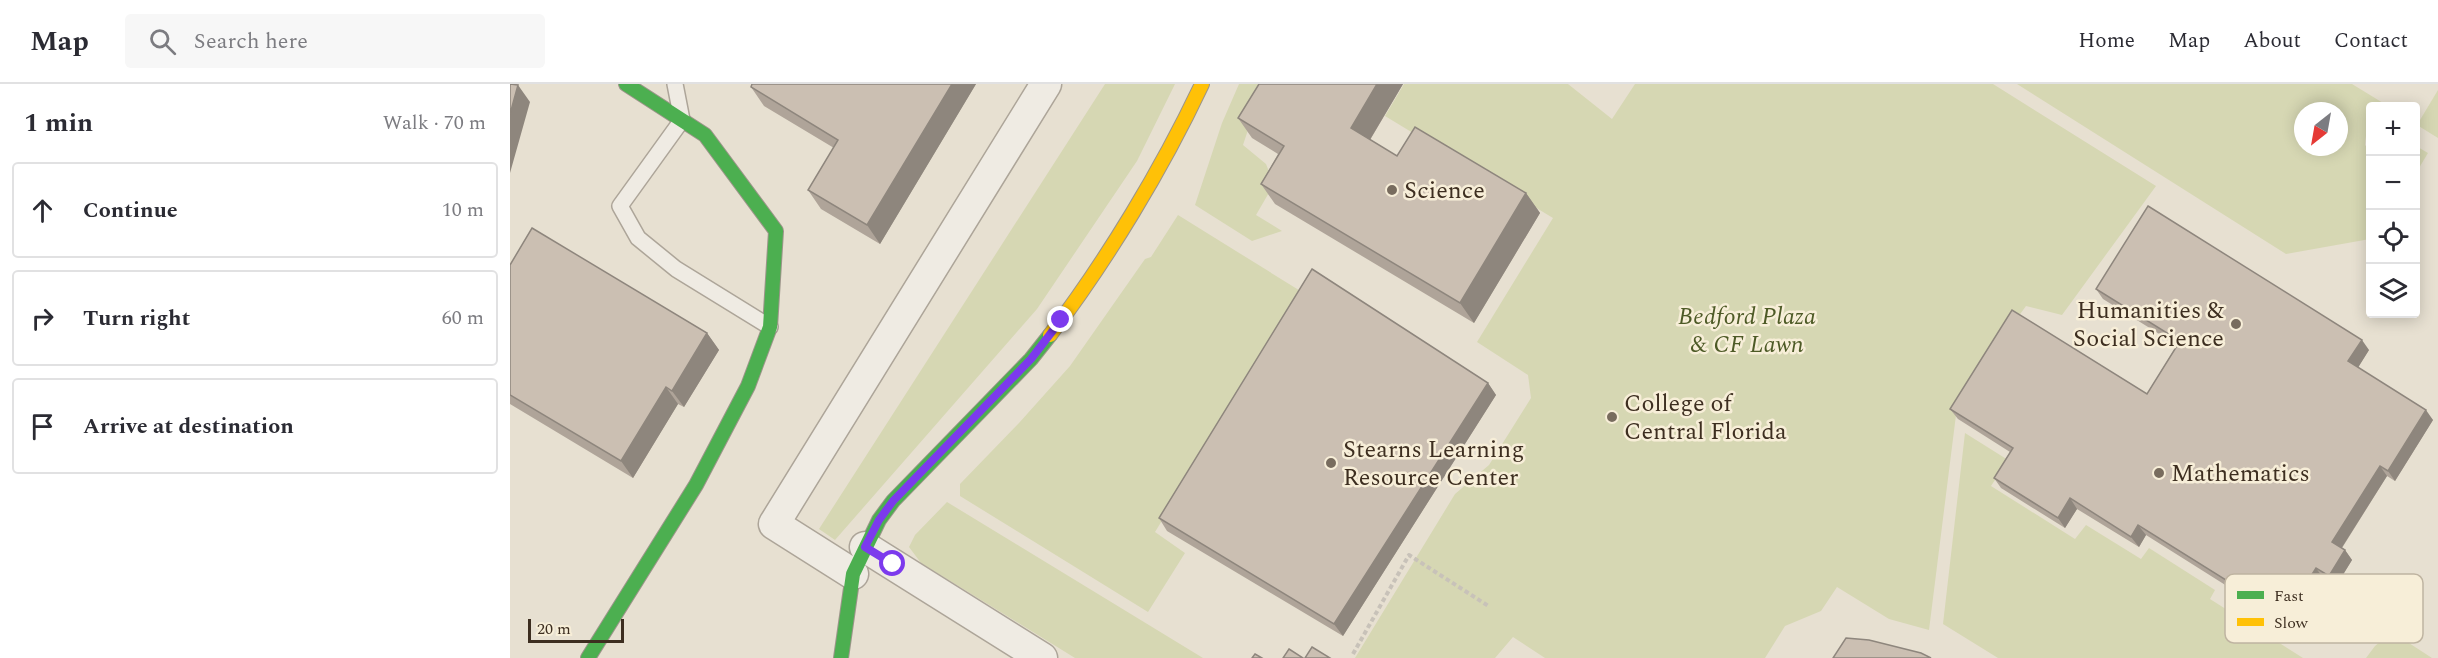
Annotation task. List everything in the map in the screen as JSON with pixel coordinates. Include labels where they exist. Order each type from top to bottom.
[{"type":"street","points":[[588,658],[696,485],[748,386],[770,327],[776,231],[705,135],[626,84]]},
{"type":"street","points":[[853,574],[774,524],[1046,84]]},
{"type":"street","points":[[841,658],[853,574],[879,520],[893,501],[1031,359],[1061,320],[1131,215],[1189,112],[1202,84]]},
{"type":"street","points":[[865,547],[1042,658]]},
{"type":"lane","points":[[675,84],[682,120],[620,206],[638,238],[676,269],[770,327]]},
{"type":"path","points":[[1353,654],[1409,555],[1490,607]]},
{"type":"green space","points":[[1105,84],[1175,84],[1137,161],[1037,309],[835,540],[819,529]]},
{"type":"green space","points":[[1239,84],[1277,84],[1248,130],[1243,145],[1266,164],[1274,184],[1256,215],[1282,231],[1252,241],[1195,205],[1222,123]]},
{"type":"green space","name":"Bedford Plaza & CF Lawn","points":[[1404,84],[1568,84],[1612,119],[1635,84],[1993,84],[2156,186],[2062,315],[2026,306],[1958,399],[1929,630],[1889,619],[1837,587],[1821,611],[1785,626],[1765,658],[1545,658],[1513,637],[1495,658],[1355,658],[1455,494],[1489,465],[1531,398],[1528,375],[1477,342],[1553,218],[1385,116]]},
{"type":"green space","points":[[2017,84],[2352,84],[2381,102],[2366,102],[2366,240],[2286,254]]},
{"type":"green space","points":[[2438,90],[2438,138],[2420,127],[2420,120]]},
{"type":"green space","points":[[2420,148],[2428,153],[2420,166]]},
{"type":"green space","points":[[1178,215],[1302,292],[1155,532],[1185,553],[1148,612],[960,496],[960,484],[1070,366],[1145,259],[1151,257]]},
{"type":"green space","points":[[1965,433],[2008,460],[1991,486],[2075,539],[2086,525],[2141,559],[2149,548],[2215,590],[2210,599],[2225,609],[2225,643],[2279,643],[2303,658],[1998,658],[1943,624]]},
{"type":"green space","points":[[947,502],[1203,658],[1075,658],[921,563],[909,547],[915,535]]},
{"type":"green space","points":[[2379,643],[2409,643],[2432,658],[2366,658]]},
{"type":"building","points":[[510,84],[518,85],[510,114]]},
{"type":"building","points":[[752,84],[952,84],[867,225],[808,190],[838,140],[751,87]]},
{"type":"building","name":"Science","points":[[1259,84],[1377,84],[1351,128],[1397,156],[1415,127],[1526,193],[1460,303],[1261,184],[1284,146],[1238,118]]},
{"type":"building","points":[[2148,206],[2362,340],[2348,361],[2426,410],[2388,471],[2380,466],[2332,542],[2345,550],[2330,574],[2316,568],[2312,574],[2225,574],[2225,579],[2138,525],[2131,537],[2070,498],[2058,518],[1994,478],[2013,448],[1950,409],[2012,310],[2147,394],[2180,341],[2096,289]]},
{"type":"building","points":[[532,228],[707,333],[672,391],[666,387],[621,461],[510,395],[510,265]]},
{"type":"building","name":"Stearns Learning Resource Center","points":[[1312,269],[1488,383],[1334,624],[1159,518]]},
{"type":"building","points":[[1846,638],[1869,640],[1921,653],[1931,658],[1833,658]]},
{"type":"building","points":[[1312,647],[1330,658],[1305,658]]},
{"type":"building","points":[[1289,649],[1303,658],[1283,658]]},
{"type":"traffic: fast","points":[[588,658],[696,485],[748,386],[770,327],[776,231],[705,135],[626,84]]},
{"type":"traffic: fast","points":[[841,658],[853,574],[879,520],[893,501],[1031,359],[1050,335]]},
{"type":"traffic: slow","points":[[1050,335],[1113,245],[1169,149],[1202,84]]},
{"type":"place","name":"Science","points":[[1392,190]]},
{"type":"place","name":"Humanities & Social Science","points":[[2236,324]]},
{"type":"place","name":"College of Central Florida","points":[[1612,417]]},
{"type":"place","name":"Stearns Learning Resource Center","points":[[1331,463]]},
{"type":"place","name":"Mathematics","points":[[2159,473]]},
{"type":"route","points":[[893,564],[865,547],[879,520],[893,501],[1031,359],[1061,320]]}]
